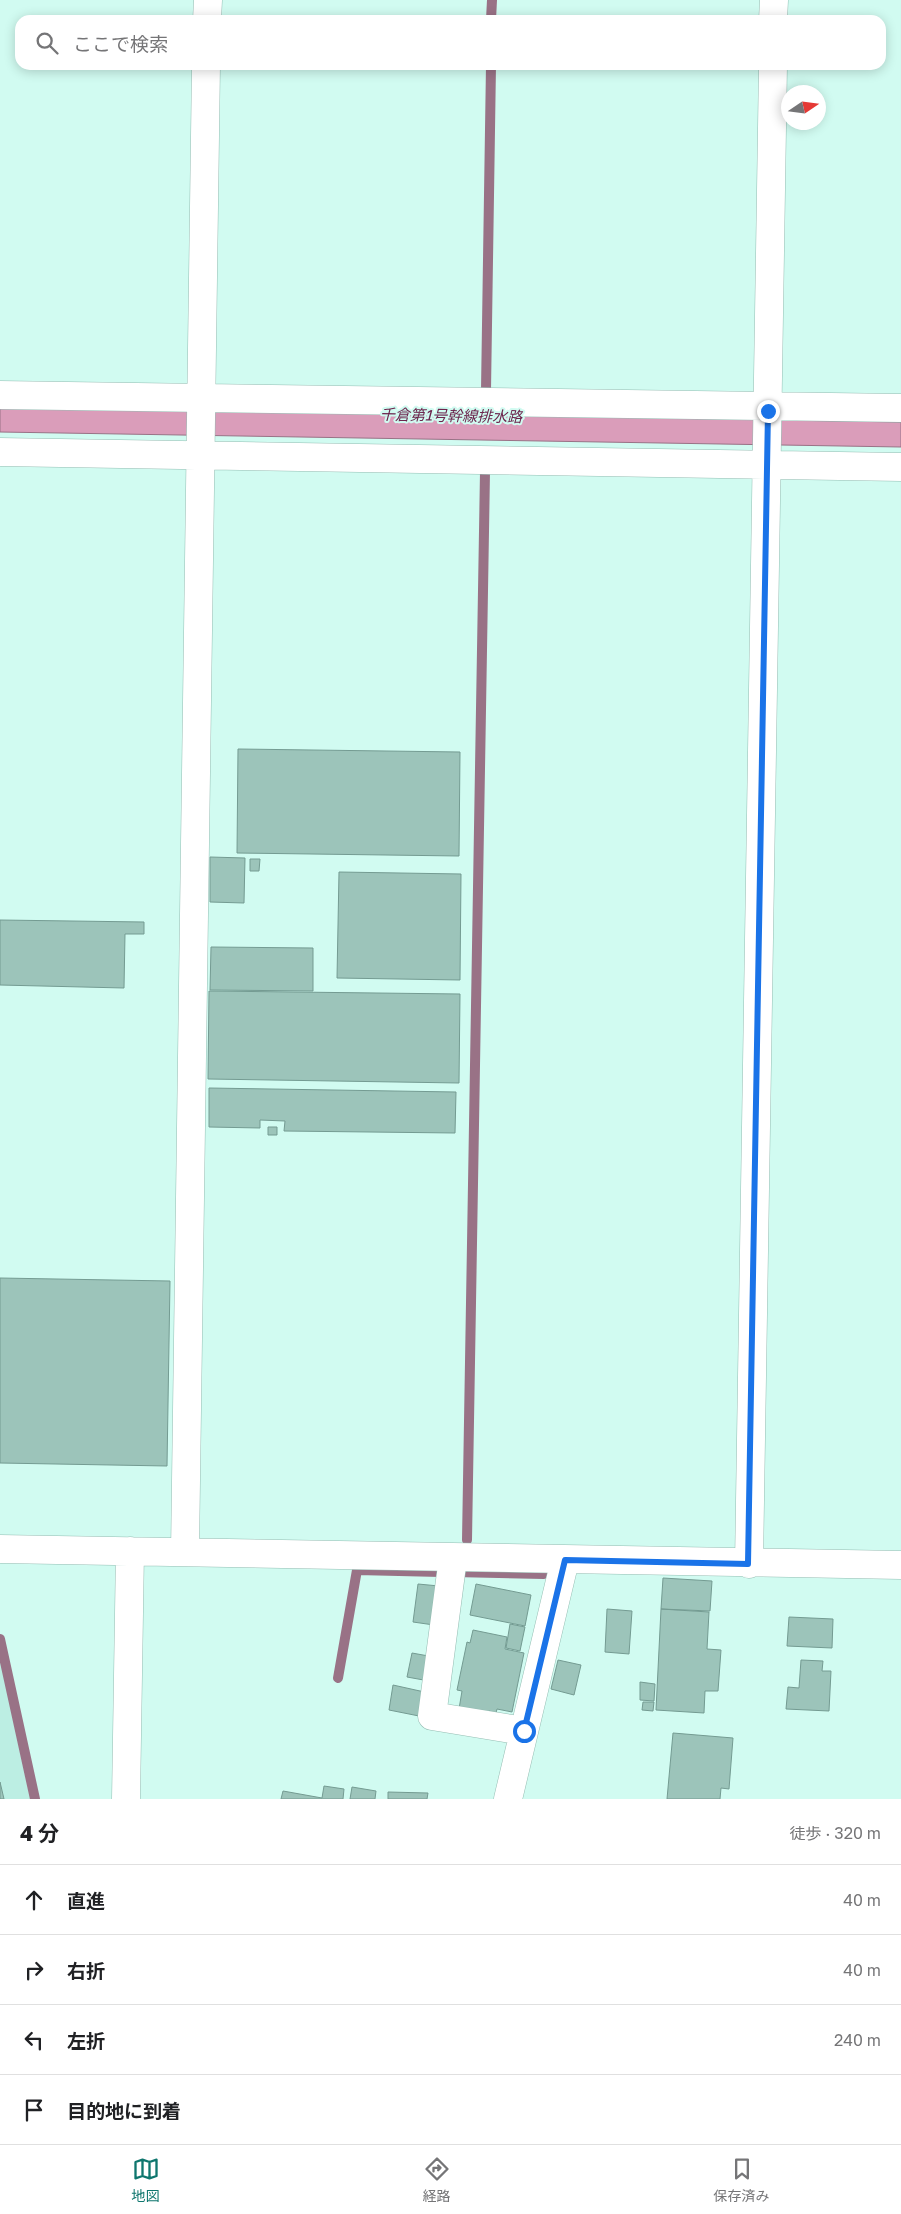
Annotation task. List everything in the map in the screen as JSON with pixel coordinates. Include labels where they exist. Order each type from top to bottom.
[{"type":"street","points":[[207,15],[208,0]]},
{"type":"street","points":[[774,0],[774,15]]},
{"type":"street","points":[[185,1552],[206,70]]},
{"type":"street","points":[[748,1564],[773,70]]},
{"type":"street","points":[[0,394],[201,400],[768,409],[901,408]]},
{"type":"street","points":[[0,452],[200,450],[767,461],[901,467]]},
{"type":"street","points":[[0,1549],[748,1564],[901,1565]]},
{"type":"street","points":[[126,1799],[130,1551]]},
{"type":"street","points":[[453,1558],[432,1716],[524,1731]]},
{"type":"street","points":[[508,1799],[565,1560]]},
{"type":"shaded area","points":[[0,1658],[30,1799],[0,1799]]},
{"type":"water","name":"千倉第1号幹線排水路","points":[[0,407],[901,422],[901,447],[0,432]]},
{"type":"building","points":[[238,749],[460,752],[459,856],[237,853]]},
{"type":"building","points":[[210,857],[245,858],[244,903],[210,902]]},
{"type":"building","points":[[250,859],[260,859],[259,871],[250,871]]},
{"type":"building","points":[[339,872],[461,874],[460,980],[337,978]]},
{"type":"building","points":[[0,920],[144,922],[144,934],[125,934],[124,988],[0,985]]},
{"type":"building","points":[[211,947],[313,948],[313,991],[210,990]]},
{"type":"building","points":[[209,991],[460,994],[459,1083],[208,1079]]},
{"type":"building","points":[[209,1088],[456,1092],[455,1133],[284,1131],[285,1121],[260,1120],[260,1128],[209,1127]]},
{"type":"building","points":[[268,1127],[277,1127],[277,1135],[268,1135]]},
{"type":"building","points":[[0,1278],[170,1281],[167,1466],[0,1463]]},
{"type":"building","points":[[663,1578],[712,1581],[710,1611],[661,1609]]},
{"type":"building","points":[[418,1584],[439,1586],[434,1625],[413,1622]]},
{"type":"building","points":[[476,1584],[531,1595],[525,1626],[470,1615]]},
{"type":"building","points":[[607,1609],[632,1611],[629,1654],[605,1652]]},
{"type":"building","points":[[661,1609],[709,1612],[707,1649],[721,1650],[718,1691],[705,1691],[704,1713],[656,1710]]},
{"type":"building","points":[[789,1617],[833,1619],[832,1648],[787,1646]]},
{"type":"building","points":[[510,1624],[525,1627],[520,1651],[506,1648]]},
{"type":"building","points":[[473,1630],[507,1637],[505,1649],[524,1653],[512,1712],[497,1709],[496,1713],[489,1711],[488,1715],[459,1709],[462,1691],[457,1690],[467,1642],[470,1643]]},
{"type":"building","points":[[412,1653],[434,1657],[429,1681],[407,1677]]},
{"type":"building","points":[[558,1660],[581,1665],[574,1695],[551,1689]]},
{"type":"building","points":[[801,1660],[823,1661],[822,1671],[831,1671],[829,1711],[786,1709],[788,1687],[799,1688]]},
{"type":"building","points":[[640,1682],[655,1684],[654,1701],[640,1700]]},
{"type":"building","points":[[393,1685],[429,1693],[424,1717],[389,1710]]},
{"type":"building","points":[[643,1702],[654,1702],[653,1711],[642,1710]]},
{"type":"building","points":[[673,1733],[733,1738],[729,1789],[721,1788],[720,1799],[667,1799]]},
{"type":"building","points":[[0,1782],[4,1799],[0,1799]]},
{"type":"building","points":[[324,1786],[344,1789],[343,1799],[281,1799],[283,1791],[322,1798]]},
{"type":"building","points":[[352,1787],[376,1791],[375,1799],[350,1799]]},
{"type":"building","points":[[388,1792],[428,1793],[427,1799],[388,1799]]},
{"type":"waterway","points":[[491,15],[492,0]]},
{"type":"waterway","points":[[486,390],[491,70]]},
{"type":"waterway","points":[[467,1540],[485,472]]},
{"type":"waterway","points":[[338,1678],[357,1570],[441,1572]]},
{"type":"waterway","points":[[454,1572],[544,1574]]},
{"type":"waterway","points":[[0,1639],[35,1799]]},
{"type":"route","points":[[524,1731],[565,1560],[748,1564],[768,411]]}]
